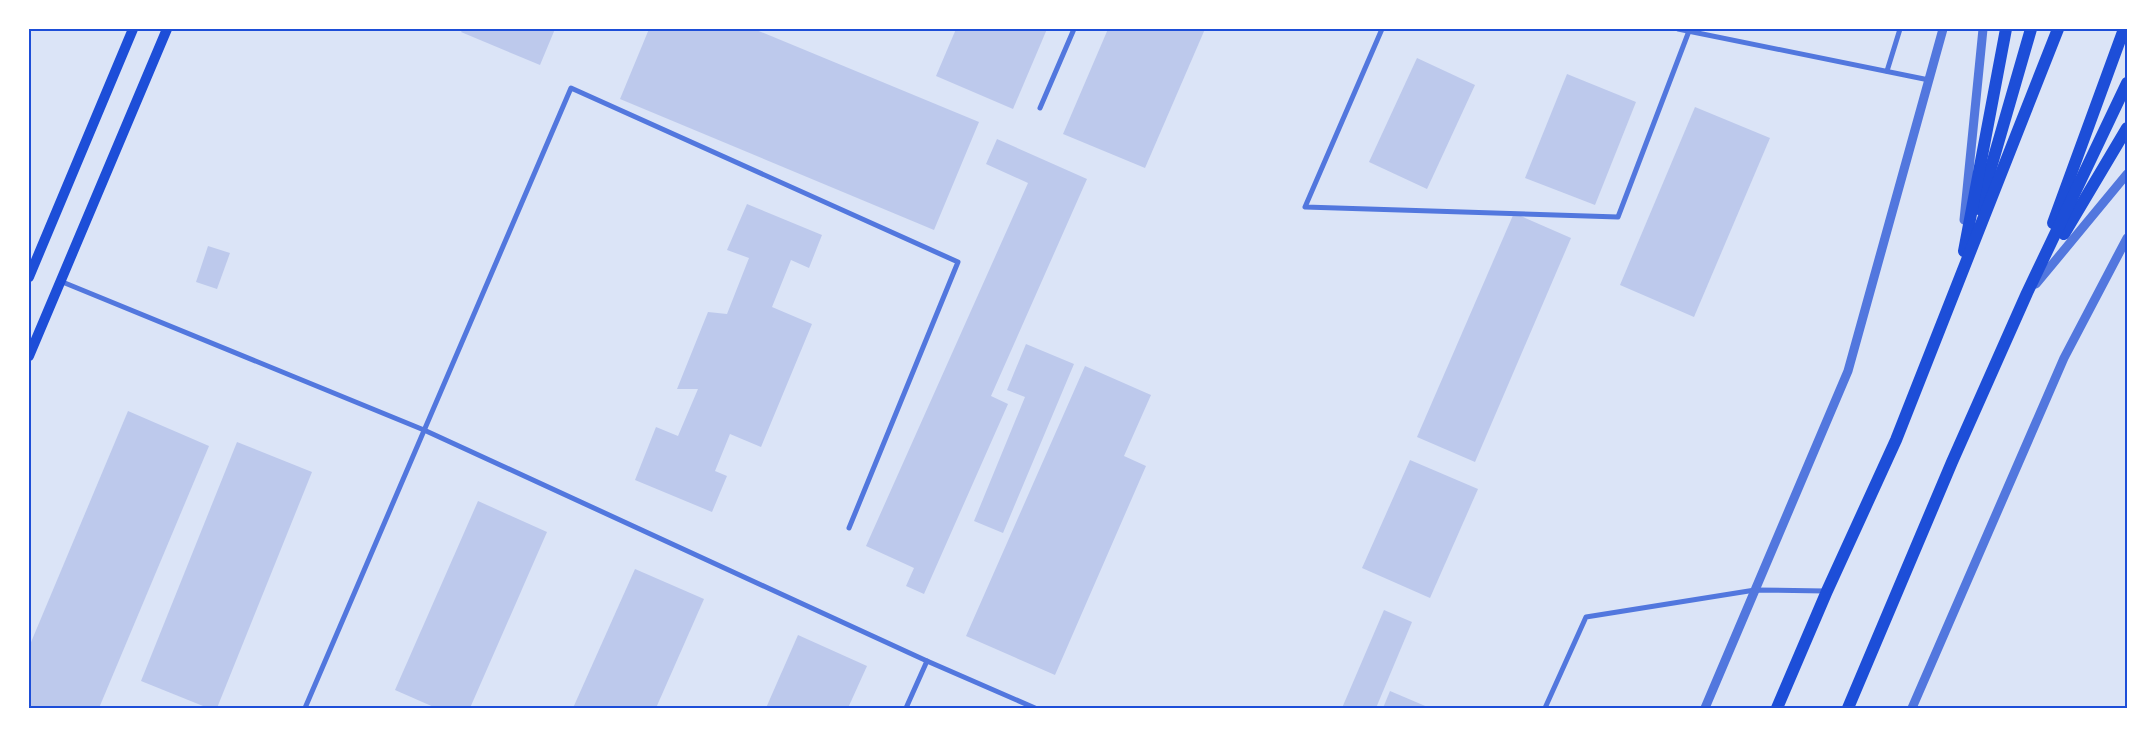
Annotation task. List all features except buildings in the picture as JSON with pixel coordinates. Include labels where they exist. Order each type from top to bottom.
[{"type":"main road","points":[[29,278],[133,29]]},
{"type":"main road","points":[[29,356],[167,29]]},
{"type":"main road","points":[[1958,281],[2006,29]]},
{"type":"main road","points":[[1958,281],[2031,29]]},
{"type":"main road","points":[[1778,708],[1827,590],[1896,440],[2058,29]]},
{"type":"main road","points":[[2027,293],[2124,29]]},
{"type":"main road","points":[[1848,708],[1952,462],[2027,293],[2127,83]]},
{"type":"main road","points":[[2027,293],[2127,128]]},
{"type":"street","points":[[1040,108],[1074,29]]},
{"type":"street","points":[[1382,29],[1305,207],[1618,217],[1689,31]]},
{"type":"street","points":[[1678,29],[1929,80]]},
{"type":"street","points":[[1887,71],[1900,29]]},
{"type":"street","points":[[1705,708],[1848,371],[1943,29]]},
{"type":"street","points":[[1958,281],[1983,29]]},
{"type":"street","points":[[306,708],[571,88],[958,262],[849,528]]},
{"type":"street","points":[[2027,293],[2127,174]]},
{"type":"street","points":[[1912,708],[2064,358],[2127,238]]},
{"type":"street","points":[[60,281],[424,430],[926,661],[1035,708]]},
{"type":"street","points":[[1545,708],[1586,617],[1755,590],[1827,590]]},
{"type":"street","points":[[906,708],[926,661]]},
{"type":"shaded area","points":[[29,29],[2127,29],[2127,708],[29,708]]}]
